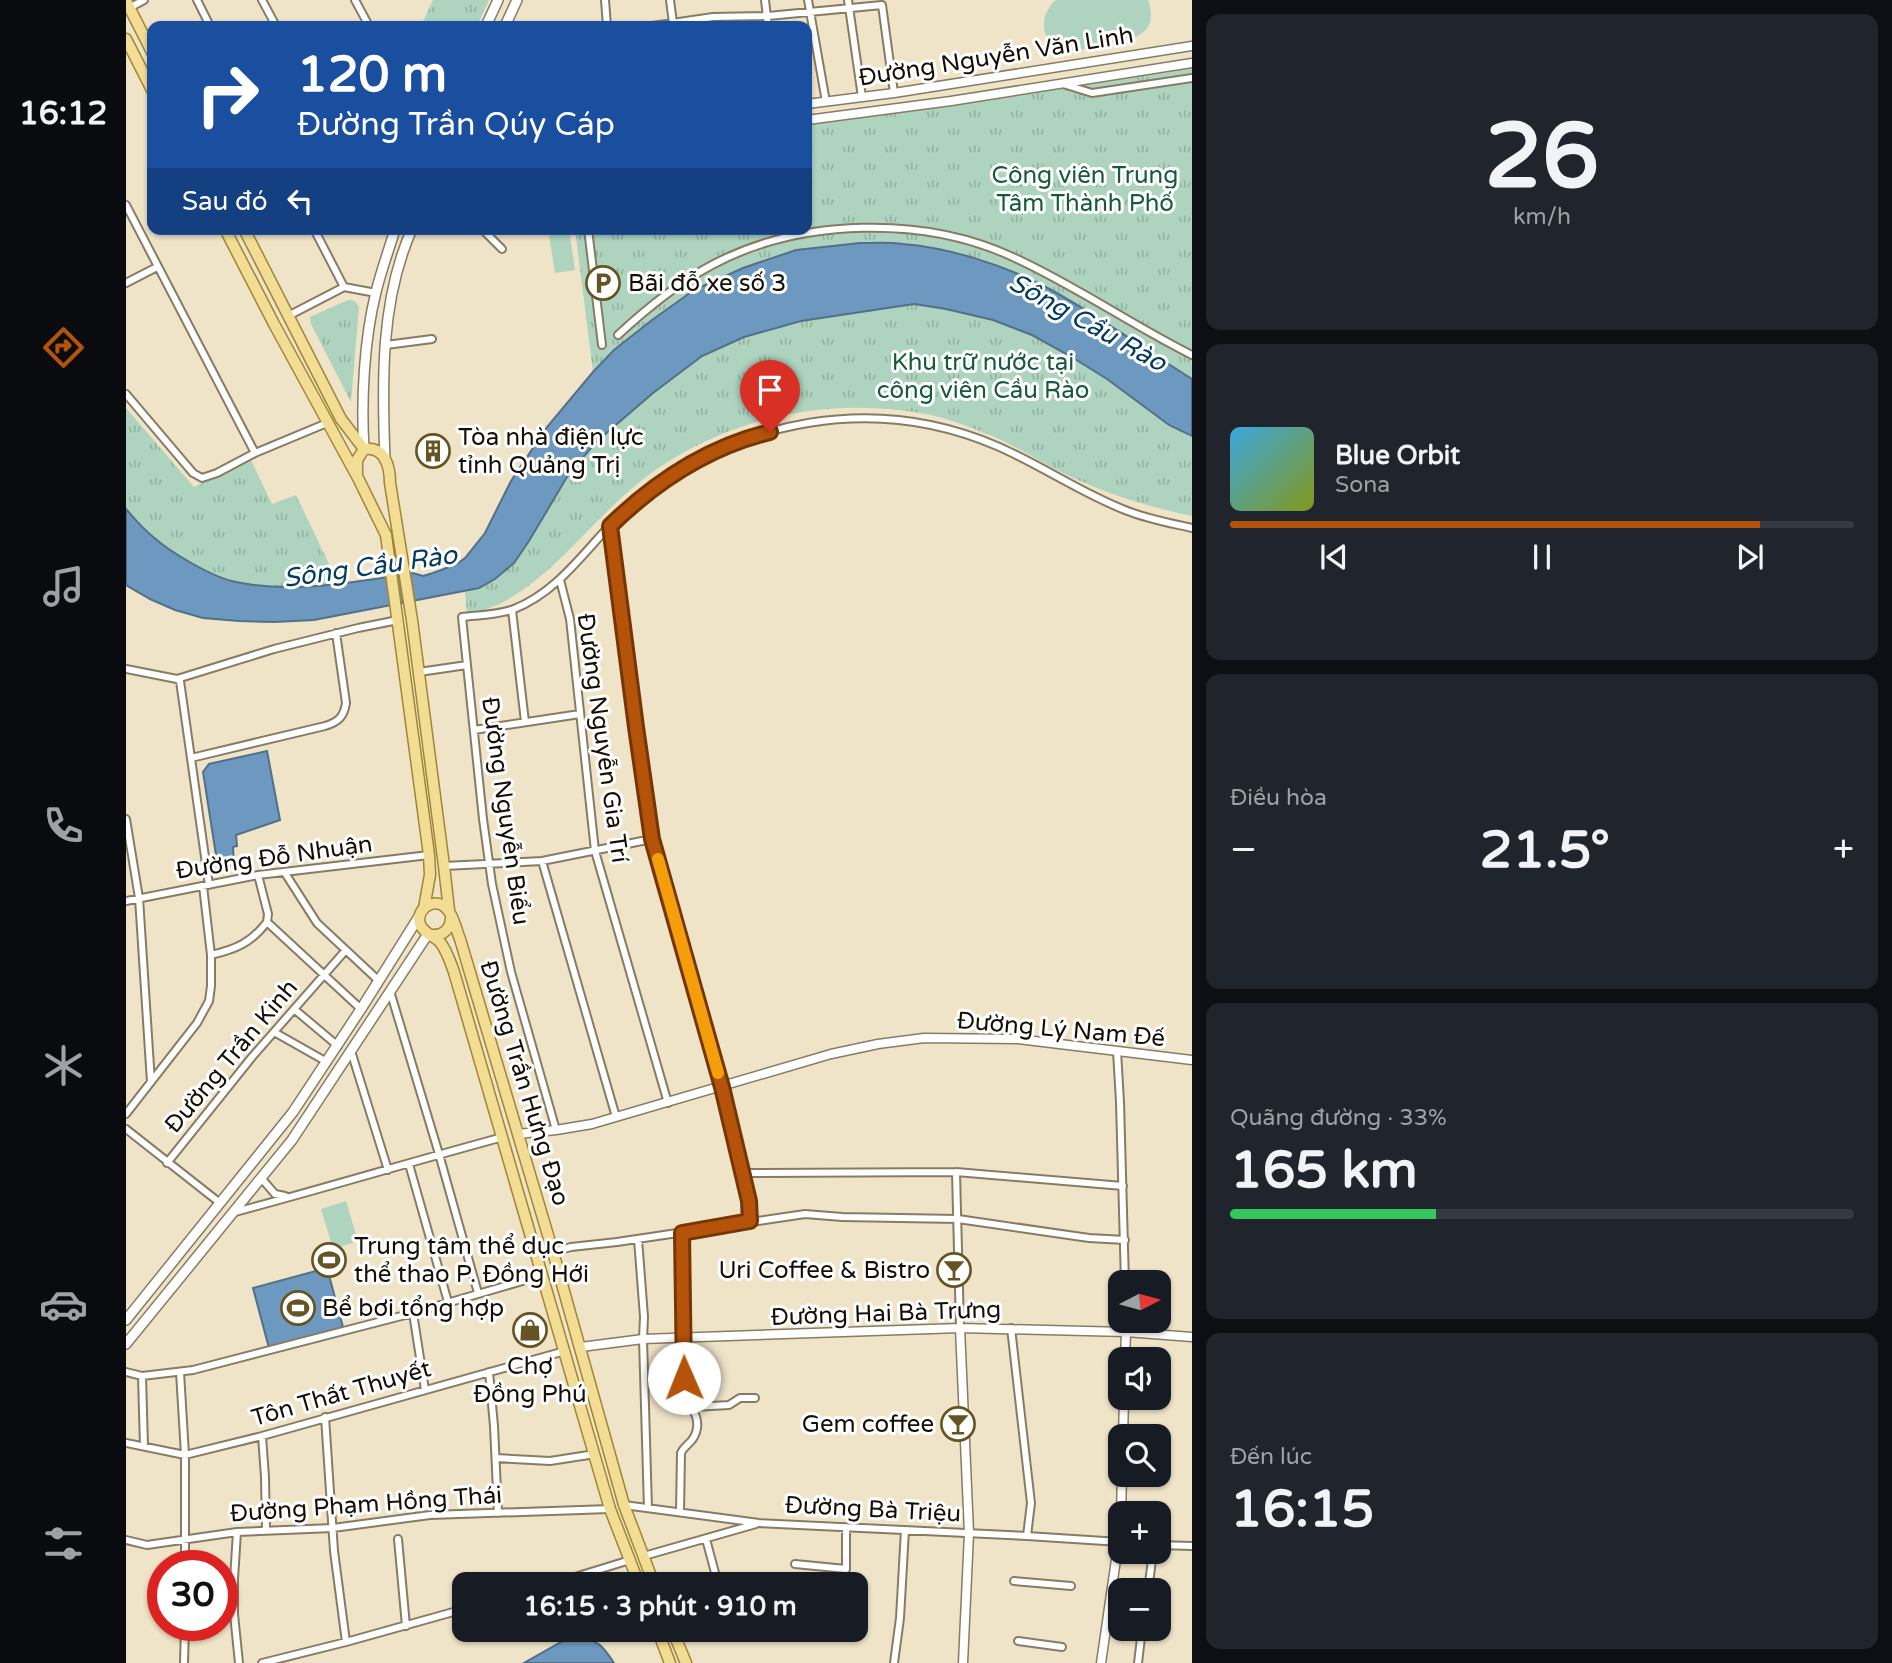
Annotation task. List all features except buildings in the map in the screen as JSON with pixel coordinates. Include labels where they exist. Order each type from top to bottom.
[{"type":"main road","points":[[488,21],[498,0]]},
{"type":"main road","points":[[507,21],[517,0]]},
{"type":"main road","points":[[127,6],[147,43]]},
{"type":"main road","points":[[126,39],[147,80]]},
{"type":"main road","points":[[126,1320],[293,1112],[338,1046],[422,911],[431,904],[439,904],[450,914],[450,924],[440,935],[430,934],[420,926],[422,911],[429,875],[429,855],[386,536],[358,478],[228,235]]},
{"type":"main road","points":[[247,235],[341,419],[364,449]]},
{"type":"main road","points":[[358,478],[357,460],[364,449],[362,418],[368,344],[376,293],[393,235]]},
{"type":"main road","points":[[385,460],[383,425],[386,345],[393,286],[410,235]]},
{"type":"main road","points":[[274,324],[288,316]]},
{"type":"main road","points":[[364,449],[376,449],[385,460]]},
{"type":"main road","name":"Đường Trần Hưng Đạo","points":[[385,460],[389,471],[410,609],[450,914],[460,939],[518,1133],[624,1505],[649,1572]]},
{"type":"main road","points":[[364,490],[369,495],[380,497],[387,491],[390,483]]},
{"type":"main road","points":[[126,1345],[307,1120],[430,934]]},
{"type":"main road","name":"Đường Trần Hưng Đạo","points":[[430,934],[446,951],[454,972],[610,1509],[634,1572]]},
{"type":"main road","points":[[503,1137],[518,1133]]},
{"type":"main road","points":[[250,1166],[262,1178]]},
{"type":"main road","points":[[220,1203],[235,1212]]},
{"type":"main road","points":[[565,1351],[581,1347]]},
{"type":"main road","points":[[630,1560],[643,1556]]},
{"type":"main road","points":[[662,1642],[670,1663]]},
{"type":"main road","points":[[680,1642],[686,1663]]},
{"type":"street","points":[[127,6],[144,0]]},
{"type":"street","points":[[197,0],[208,21]]},
{"type":"street","points":[[262,0],[272,21]]},
{"type":"street","points":[[355,0],[366,21]]},
{"type":"street","points":[[606,0],[607,21]]},
{"type":"street","points":[[670,0],[673,21]]},
{"type":"street","points":[[765,0],[768,21]]},
{"type":"street","points":[[808,0],[812,21]]},
{"type":"street","points":[[686,21],[713,17],[768,16],[848,4],[880,4],[884,7],[894,93]]},
{"type":"street","points":[[848,4],[862,97]]},
{"type":"street","points":[[812,22],[826,102]]},
{"type":"street","name":"Đường Nguyễn Văn Linh","points":[[812,103],[1192,46]]},
{"type":"street","name":"Đường Nguyễn Văn Linh","points":[[812,119],[1192,63]]},
{"type":"street","points":[[1062,83],[1092,93],[1192,78]]},
{"type":"street","points":[[126,206],[255,453]]},
{"type":"street","points":[[812,233],[833,229],[877,228],[914,231],[948,236],[993,248],[1072,287],[1192,355]]},
{"type":"street","points":[[317,235],[344,287]]},
{"type":"street","points":[[488,235],[502,249]]},
{"type":"street","points":[[589,235],[602,345]]},
{"type":"street","points":[[618,335],[678,286],[711,265],[743,251],[802,235]]},
{"type":"street","points":[[126,283],[158,267]]},
{"type":"street","points":[[288,316],[344,287],[376,293]]},
{"type":"street","points":[[386,345],[432,339]]},
{"type":"street","points":[[126,394],[198,477],[207,478],[255,453],[327,423]]},
{"type":"street","points":[[526,722],[512,610],[560,580],[633,503],[660,483],[726,446],[770,432],[832,420],[873,418],[919,424],[986,442],[1125,511],[1192,528]]},
{"type":"street","points":[[610,526],[652,839],[722,1087],[749,1201],[750,1221]]},
{"type":"street","name":"Đường Nguyễn Gia Trí","points":[[560,580],[570,619],[595,851],[668,1103]]},
{"type":"street","name":"Đường Nguyễn Biểu","points":[[512,610],[462,617],[489,864],[511,972],[556,1130]]},
{"type":"street","points":[[126,669],[177,679],[274,649],[397,616]]},
{"type":"street","points":[[191,758],[325,726],[338,720],[345,712],[346,703],[336,633]]},
{"type":"street","points":[[418,672],[467,666]]},
{"type":"street","points":[[126,1114],[197,1023],[209,1001],[211,986],[206,885],[191,758],[180,681],[177,679]]},
{"type":"street","points":[[474,730],[580,714]]},
{"type":"street","points":[[126,819],[139,898],[151,1082]]},
{"type":"street","points":[[444,866],[542,862],[652,839]]},
{"type":"street","name":"Đường Đỗ Nhuận","points":[[126,901],[258,875],[429,855]]},
{"type":"street","points":[[542,862],[616,1116]]},
{"type":"street","points":[[285,873],[317,923],[379,981]]},
{"type":"street","points":[[211,955],[240,947],[258,934],[267,922],[268,914],[258,875]]},
{"type":"street","name":"Đường Trần Kinh","points":[[167,1163],[324,974],[267,922]]},
{"type":"street","points":[[345,951],[324,974],[361,1009]]},
{"type":"street","points":[[390,991],[478,1293]]},
{"type":"street","points":[[294,1009],[338,1046]]},
{"type":"street","points":[[274,1032],[327,1062]]},
{"type":"street","name":"Đường Lý Nam Đế","points":[[518,1133],[592,1124],[831,1054],[924,1038],[1018,1039],[1192,1060]]},
{"type":"street","points":[[1117,1051],[1125,1270]]},
{"type":"street","points":[[351,1052],[388,1170]]},
{"type":"street","points":[[126,1129],[220,1203]]},
{"type":"street","points":[[235,1212],[503,1137]]},
{"type":"street","points":[[409,1164],[448,1302]]},
{"type":"street","points":[[743,1173],[957,1172],[1123,1186]]},
{"type":"street","points":[[957,1172],[960,1328],[970,1533],[963,1663]]},
{"type":"street","points":[[262,1178],[275,1194],[294,1196]]},
{"type":"street","points":[[553,1252],[571,1247],[638,1240],[805,1214],[958,1219],[1088,1238],[1125,1240]]},
{"type":"street","points":[[680,1512],[681,1453],[694,1437],[697,1424],[693,1407],[684,1398],[682,1233]]},
{"type":"street","points":[[638,1240],[644,1317],[648,1508]]},
{"type":"street","points":[[126,1372],[142,1376],[193,1370],[543,1275]]},
{"type":"street","points":[[413,1312],[425,1390]]},
{"type":"street","name":"Đường Hai Bà Trưng","points":[[581,1347],[643,1339],[960,1328],[1108,1331]]},
{"type":"street","points":[[1011,1328],[1031,1503],[1027,1536]]},
{"type":"street","name":"Đường Hai Bà Trưng","points":[[1152,1334],[1192,1337]]},
{"type":"street","name":"Tôn Thất Thuyết","points":[[126,1443],[185,1455],[565,1351]]},
{"type":"street","points":[[180,1372],[185,1455],[185,1550]]},
{"type":"street","points":[[489,1372],[498,1513]]},
{"type":"street","points":[[142,1376],[144,1446]]},
{"type":"street","points":[[693,1407],[729,1405],[740,1398],[755,1398]]},
{"type":"street","points":[[325,1417],[336,1567],[346,1642]]},
{"type":"street","points":[[262,1436],[266,1530]]},
{"type":"street","points":[[496,1458],[550,1461],[595,1454]]},
{"type":"street","name":"Đường Bà Triệu","points":[[624,1505],[759,1523],[1108,1541]]},
{"type":"street","name":"Đường Phạm Hồng Thái","points":[[126,1540],[147,1545],[237,1532],[333,1528],[430,1516],[610,1509]]},
{"type":"street","points":[[643,1556],[759,1523]]},
{"type":"street","points":[[795,1564],[846,1569],[846,1527]]},
{"type":"street","points":[[894,1663],[900,1618],[905,1530]]},
{"type":"street","points":[[237,1532],[234,1614],[239,1663]]},
{"type":"street","points":[[398,1539],[406,1626]]},
{"type":"street","points":[[706,1539],[715,1572]]},
{"type":"street","points":[[1171,1545],[1192,1546]]},
{"type":"street","points":[[591,1572],[630,1560]]},
{"type":"street","points":[[1101,1663],[1117,1564]]},
{"type":"street","points":[[1014,1581],[1071,1586]]},
{"type":"street","points":[[261,1663],[452,1613]]},
{"type":"street","points":[[184,1663],[185,1641]]},
{"type":"street","points":[[1018,1641],[1062,1647]]},
{"type":"street","points":[[1138,1663],[1141,1641]]},
{"type":"green space","points":[[433,0],[489,0],[479,21],[423,21]]},
{"type":"green space","points":[[1056,0],[1148,0],[1150,23],[1145,30],[1129,39],[1082,50],[1066,50],[1051,42],[1044,29],[1046,13]]},
{"type":"green space","name":"Công viên Trung Tâm Thành Phố","points":[[1192,64],[1192,379],[1083,310],[945,251],[903,243],[860,243],[796,250],[743,268],[694,290],[614,350],[593,372],[576,235],[812,235],[812,117]]},
{"type":"green space","points":[[549,235],[570,235],[575,270],[555,273]]},
{"type":"green space","points":[[348,300],[355,301],[359,307],[351,402],[311,324],[310,317]]},
{"type":"green space","name":"Khu trữ nước tại công viên Cầu Rào","points":[[914,304],[983,317],[1038,338],[1095,370],[1192,436],[1192,516],[1106,492],[1000,440],[942,418],[890,409],[819,410],[750,424],[685,452],[635,486],[528,586],[498,605],[467,614],[465,592],[495,580],[514,563],[567,477],[595,443],[653,393],[702,356],[744,337],[801,321]]},
{"type":"green space","points":[[126,408],[194,487],[251,460],[272,504],[296,495],[338,583],[272,587],[234,582],[192,564],[152,536],[126,509]]},
{"type":"green space","points":[[346,1201],[358,1241],[333,1249],[321,1209]]},
{"type":"water","name":"Sông Cầu Rào","points":[[860,243],[921,246],[974,258],[1042,285],[1099,318],[1192,379],[1192,436],[1169,425],[1107,379],[1032,335],[993,320],[914,304],[801,321],[744,337],[702,356],[653,393],[595,443],[567,477],[514,563],[479,588],[314,620],[274,622],[203,618],[175,610],[126,585],[126,509],[145,530],[170,550],[204,570],[236,582],[302,587],[413,573],[423,576],[457,564],[485,533],[511,481],[547,427],[614,350],[694,290],[743,268],[796,250]]},
{"type":"water","points":[[267,751],[280,820],[236,835],[237,846],[233,847],[234,866],[218,868],[203,772],[209,764]]},
{"type":"water","name":"Bể bơi tổng hợp","points":[[327,1268],[343,1327],[269,1348],[253,1288]]},
{"type":"water","points":[[561,1642],[594,1642],[599,1644],[614,1663],[524,1663]]},
{"type":"slow traffic","points":[[658,859],[718,1073]]},
{"type":"place","name":"Bãi đỗ xe số 3","points":[[603,283]]},
{"type":"place","name":"Tòa nhà điện lực tỉnh Quảng Trị","points":[[433,451]]},
{"type":"place","name":"Trung tâm thể dục thể thao P. Đồng Hới","points":[[329,1260]]},
{"type":"place","name":"Uri Coffee & Bistro","points":[[954,1270]]},
{"type":"place","name":"Bể bơi tổng hợp","points":[[298,1308]]},
{"type":"place","name":"Chợ Đồng Phú","points":[[530,1330]]},
{"type":"place","name":"Gem coffee","points":[[958,1424]]},
{"type":"route","points":[[684,1378],[682,1233],[750,1221],[749,1201],[722,1087],[652,839],[610,526],[633,503],[687,466],[726,446],[770,432]]}]
